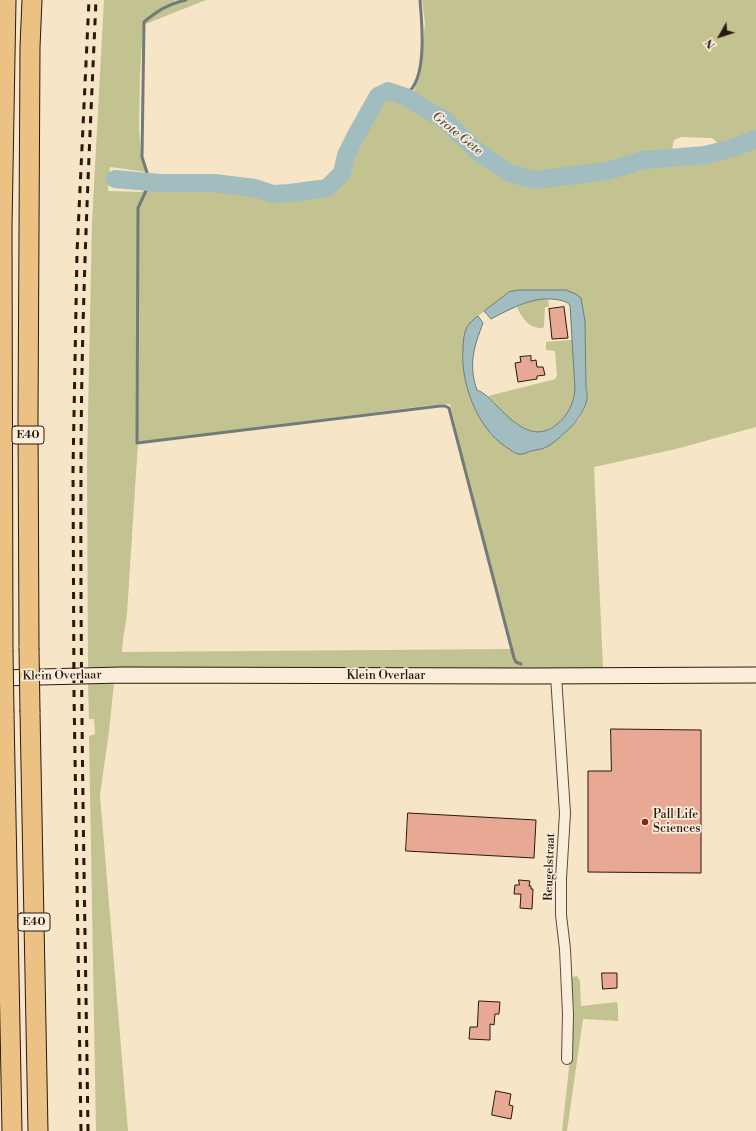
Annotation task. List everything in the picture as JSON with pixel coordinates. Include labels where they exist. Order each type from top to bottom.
[{"type":"highway","name":"E40","points":[[6,0],[2,227],[3,650],[12,1131]]},
{"type":"highway","name":"E40","points":[[32,0],[30,69],[28,409],[30,712],[38,1131]]},
{"type":"main road","name":"Klein Overlaar","points":[[0,678],[122,675],[756,675]]},
{"type":"street","name":"Reugelstraat","points":[[556,676],[565,813],[561,880],[561,915],[565,949],[568,1014],[567,1058]]},
{"type":"shaded area","points":[[104,0],[206,0],[143,25],[139,129],[141,155],[146,172],[110,167],[108,191],[142,192],[149,188],[157,187],[223,187],[274,199],[321,194],[330,190],[346,177],[355,144],[378,104],[384,99],[392,98],[395,88],[401,88],[413,94],[419,74],[425,23],[422,0],[756,0],[756,131],[723,145],[712,138],[681,137],[674,140],[672,149],[665,149],[616,163],[580,170],[580,181],[620,173],[651,164],[688,160],[695,162],[713,159],[756,142],[756,427],[676,449],[594,467],[603,668],[88,667],[87,463],[92,222]],"holes":[[[519,290],[566,290],[585,321],[586,388],[588,392],[584,409],[579,419],[548,446],[513,452],[491,434],[478,415],[471,400],[466,382],[462,356],[467,326],[509,292]],[[450,404],[511,649],[122,652],[127,614],[138,442]]]},
{"type":"shaded area","points":[[548,299],[549,307],[545,307],[543,328],[530,325],[521,315],[517,307],[532,300]]},
{"type":"shaded area","points":[[572,340],[575,379],[574,395],[569,410],[554,426],[541,432],[532,432],[525,429],[511,420],[488,396],[555,379],[557,375],[555,351],[546,350],[546,342]]},
{"type":"shaded area","points":[[88,683],[114,683],[100,795],[128,1131],[96,1131],[89,736],[95,734],[94,719],[89,719]]},
{"type":"shaded area","points":[[577,976],[580,981],[581,1006],[617,1002],[618,1021],[583,1019],[567,1131],[562,1131],[574,1023],[574,1008],[570,987],[571,977]]},
{"type":"water","points":[[519,290],[566,290],[576,294],[581,298],[585,321],[587,398],[584,408],[572,426],[551,444],[544,448],[524,454],[517,454],[496,439],[479,416],[472,403],[464,375],[463,361],[463,343],[465,332],[469,324],[478,316],[483,323],[473,356],[474,381],[477,390],[487,396],[516,424],[531,431],[539,432],[548,430],[564,417],[571,405],[575,390],[570,305],[559,300],[541,299],[524,304],[491,319],[484,311],[509,292]]},
{"type":"building","points":[[564,307],[568,338],[552,339],[549,309]]},
{"type":"building","points":[[531,356],[531,361],[536,360],[537,367],[543,367],[545,375],[537,376],[537,379],[518,382],[515,363],[521,362],[520,357]]},
{"type":"building","name":"Pall Life Sciences","points":[[611,729],[701,730],[701,873],[588,872],[588,771],[611,771]]},
{"type":"building","points":[[408,813],[536,820],[534,858],[406,851]]},
{"type":"building","points":[[519,880],[530,881],[529,886],[533,889],[532,909],[520,908],[521,894],[514,894],[515,885],[519,885]]},
{"type":"building","points":[[602,973],[617,973],[617,988],[603,989]]},
{"type":"building","points":[[479,1001],[500,1002],[499,1014],[495,1014],[494,1025],[490,1024],[490,1040],[469,1039],[470,1027],[477,1027]]},
{"type":"building","points":[[496,1091],[511,1094],[509,1105],[513,1106],[511,1119],[492,1115]]},
{"type":"waterway","points":[[186,0],[163,8],[144,22],[142,157],[150,182],[138,208],[137,443],[440,406],[449,408],[514,658],[516,662],[521,664]]},
{"type":"waterway","points":[[406,97],[413,87],[420,68],[422,45],[420,0]]},
{"type":"waterway","name":"Grote Gete","points":[[115,179],[160,183],[214,183],[255,188],[273,194],[327,188],[342,173],[346,155],[378,96],[388,91],[406,97],[446,121],[478,152],[509,173],[535,180],[607,171],[644,160],[705,155],[733,148],[756,139]]},
{"type":"railway","points":[[81,1131],[74,694],[73,470],[77,253],[89,0]]},
{"type":"railway","points":[[88,1131],[82,719],[81,413],[86,236],[96,0]]},
{"type":"place","name":"Pall Life Sciences","points":[[645,822]]}]
